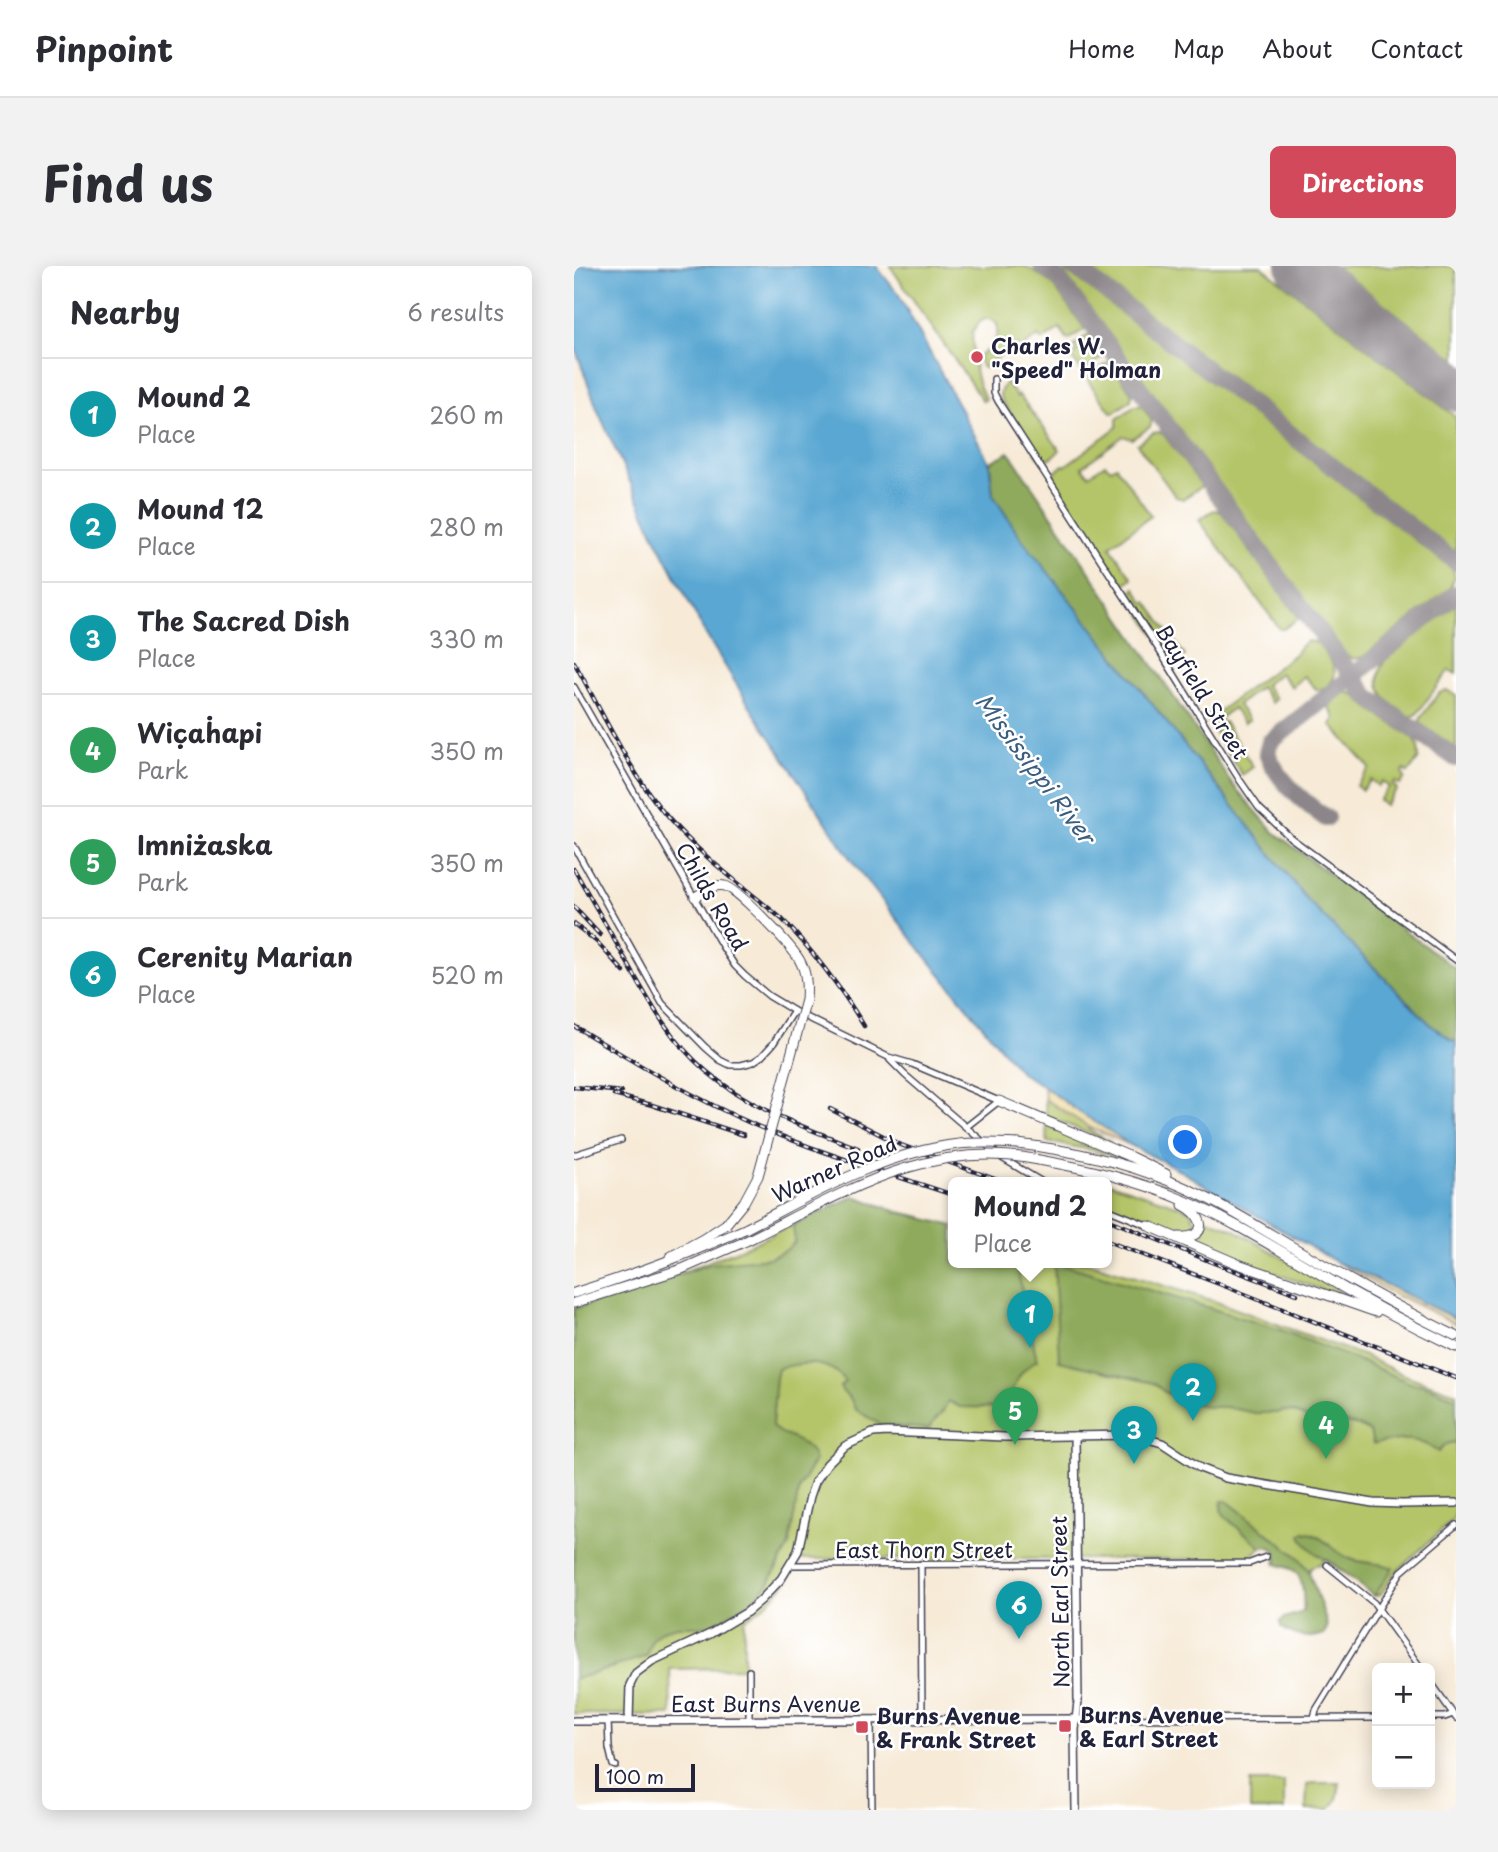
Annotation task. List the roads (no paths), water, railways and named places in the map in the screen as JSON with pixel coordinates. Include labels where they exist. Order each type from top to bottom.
[{"type":"highway","points":[[646,1270],[726,1224],[744,1202],[758,1176],[806,1000],[806,981],[800,961],[787,943],[737,893],[721,885],[695,897]]},
{"type":"highway","points":[[999,1101],[1147,1164],[1222,1206]]},
{"type":"highway","name":"Warner Road","points":[[574,1293],[694,1251],[747,1228],[853,1174],[895,1157],[960,1144],[1018,1144],[1061,1149],[1121,1164],[1166,1180],[1222,1206],[1373,1293],[1456,1336]]},
{"type":"highway","name":"Warner Road","points":[[574,1303],[682,1269],[900,1169],[938,1160],[1012,1156],[1094,1171],[1181,1198],[1456,1348]]},
{"type":"highway","points":[[1138,1183],[1192,1210],[1198,1215],[1200,1222],[1197,1232],[1184,1238],[1149,1226]]},
{"type":"highway","points":[[1149,1226],[1238,1264],[1416,1328]]},
{"type":"street","name":"Bayfield Street","points":[[994,379],[994,393],[998,401],[1259,808],[1291,838],[1456,960]]},
{"type":"street","name":"Childs Road","points":[[574,687],[735,966],[756,986],[793,1010],[888,1057],[999,1101]]},
{"type":"street","points":[[574,846],[662,1003],[720,1060],[735,1065],[753,1062],[762,1056],[773,1044],[793,1010]]},
{"type":"street","name":"Childs Road","points":[[888,1057],[905,1075],[1002,1158],[1034,1177]]},
{"type":"street","points":[[966,1127],[999,1101]]},
{"type":"street","points":[[574,1155],[621,1140]]},
{"type":"street","points":[[1112,1211],[1149,1226]]},
{"type":"street","points":[[629,1720],[630,1685],[636,1673],[652,1661],[710,1634],[747,1612],[772,1590],[791,1565],[798,1550],[810,1496],[821,1471],[845,1446],[873,1433],[1145,1437],[1170,1447],[1204,1470],[1230,1479],[1373,1503],[1456,1503]]},
{"type":"street","name":"North Earl Street","points":[[1075,1436],[1078,1702],[1076,1810]]},
{"type":"street","points":[[1314,1718],[1315,1710],[1402,1571],[1456,1525]]},
{"type":"street","name":"East Thorn Street","points":[[791,1565],[1252,1563],[1266,1557]]},
{"type":"street","points":[[921,1564],[922,1720]]},
{"type":"street","points":[[1327,1565],[1378,1608],[1417,1663]]},
{"type":"street","points":[[749,1671],[749,1721]]},
{"type":"street","points":[[1435,1688],[1455,1716],[1435,1717]]},
{"type":"street","name":"East Burns Avenue","points":[[574,1721],[1372,1718]]},
{"type":"street","points":[[608,1720],[610,1756],[616,1766]]},
{"type":"street","points":[[871,1720],[872,1810]]},
{"type":"water","name":"Mississippi River","points":[[574,266],[876,266],[899,295],[989,462],[993,495],[1021,538],[1308,901],[1432,1026],[1456,1043],[1456,1319],[1338,1263],[1170,1165],[1128,1144],[1021,1073],[851,860],[705,633],[655,537],[598,411],[574,345]]},
{"type":"railway","points":[[574,662],[618,743],[655,802],[723,871],[782,919],[826,970],[864,1026]]},
{"type":"railway","points":[[574,869],[652,1006],[671,1034],[693,1059],[740,1096],[798,1125],[858,1148]]},
{"type":"railway","points":[[574,907],[600,935]]},
{"type":"railway","points":[[574,924],[597,942],[624,972]]},
{"type":"railway","points":[[574,1026],[687,1092],[757,1126],[830,1154],[948,1193]]},
{"type":"railway","points":[[574,1087],[622,1092]]},
{"type":"railway","points":[[614,1095],[744,1135]]},
{"type":"railway","points":[[830,1109],[901,1145],[989,1177]]},
{"type":"railway","points":[[1112,1221],[1297,1294]]},
{"type":"railway","points":[[1112,1243],[1456,1378]]},
{"type":"place","name":"Charles W. \"Speed\" Holman","points":[[977,357]]},
{"type":"place","name":"Mound 2","points":[[1030,1348]]},
{"type":"place","name":"Mound 12","points":[[1193,1421]]},
{"type":"place","name":"Imniżaska","points":[[1015,1445]]},
{"type":"place","name":"Wic̣aḣapi","points":[[1326,1459]]},
{"type":"place","name":"The Sacred Dish","points":[[1134,1464]]},
{"type":"place","name":"Cerenity Marian","points":[[1019,1639]]},
{"type":"place","name":"Burns Avenue & Earl Street","points":[[1065,1726]]},
{"type":"place","name":"Burns Avenue & Frank Street","points":[[862,1727]]}]
